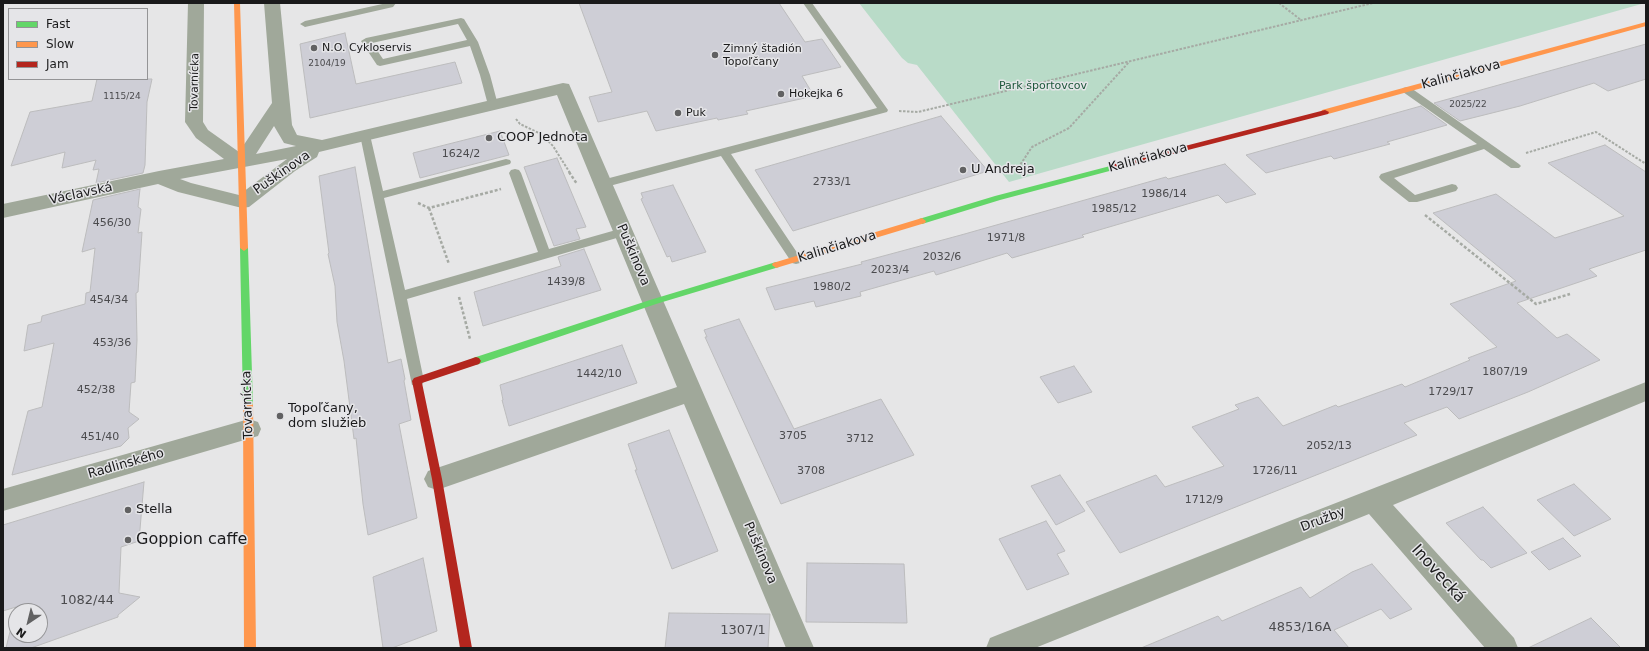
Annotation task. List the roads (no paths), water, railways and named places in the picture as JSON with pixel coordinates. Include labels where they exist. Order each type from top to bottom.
[{"type":"street","name":"Tovarnícka","points":[[196,3],[194,122],[202,134],[241,162]]},
{"type":"street","name":"Tovarnícka","points":[[237,3],[249,429],[250,648]]},
{"type":"street","points":[[241,162],[280,104],[272,3]]},
{"type":"street","name":"Kalinčiakova","points":[[417,381],[653,302],[998,198],[1407,90],[1646,24]]},
{"type":"street","name":"Puškinova","points":[[241,162],[365,136],[563,88],[800,648]]},
{"type":"street","name":"Puškinova","points":[[280,104],[284,125],[290,139],[324,145]]},
{"type":"street","name":"Puškinova","points":[[242,202],[288,167],[324,145]]},
{"type":"street","name":"Václavská","points":[[3,211],[159,177],[241,162]]},
{"type":"street","points":[[159,177],[185,188],[242,202]]},
{"type":"street","points":[[417,381],[437,479],[466,648]]},
{"type":"street","name":"Družby","points":[[1000,648],[1373,501],[1646,390]]},
{"type":"street","points":[[437,479],[691,392]]},
{"type":"street","name":"Radlinského","points":[[3,500],[249,429]]},
{"type":"street","name":"Inovecká","points":[[1373,501],[1504,648]]},
{"type":"lane","points":[[305,24],[392,3]]},
{"type":"lane","points":[[603,185],[883,110],[807,3]]},
{"type":"lane","points":[[473,42],[380,63],[366,41],[461,21],[473,42],[485,75],[499,103]]},
{"type":"lane","points":[[1407,90],[1515,166]]},
{"type":"lane","points":[[365,136],[417,381]]},
{"type":"lane","points":[[1452,188],[1413,199],[1385,177],[1485,145]]},
{"type":"lane","points":[[724,152],[796,260]]},
{"type":"lane","points":[[378,196],[506,162]]},
{"type":"lane","points":[[515,173],[545,254]]},
{"type":"lane","points":[[400,296],[623,232]]},
{"type":"place","name":"N.O. Cykloservis","points":[[314,48]]},
{"type":"place","name":"Zimný štadión Topoľčany","points":[[715,55]]},
{"type":"place","name":"Hokejka 6","points":[[781,94]]},
{"type":"place","name":"Puk","points":[[678,113]]},
{"type":"place","name":"COOP Jednota","points":[[489,138]]},
{"type":"place","name":"U Andreja","points":[[963,170]]},
{"type":"place","name":"Topoľčany, dom služieb","points":[[280,416]]},
{"type":"place","name":"Stella","points":[[128,510]]},
{"type":"place","name":"Goppion caffe","points":[[128,540]]},
{"type":"park label","name":"Park športovcov","points":[[1043,86]]}]
